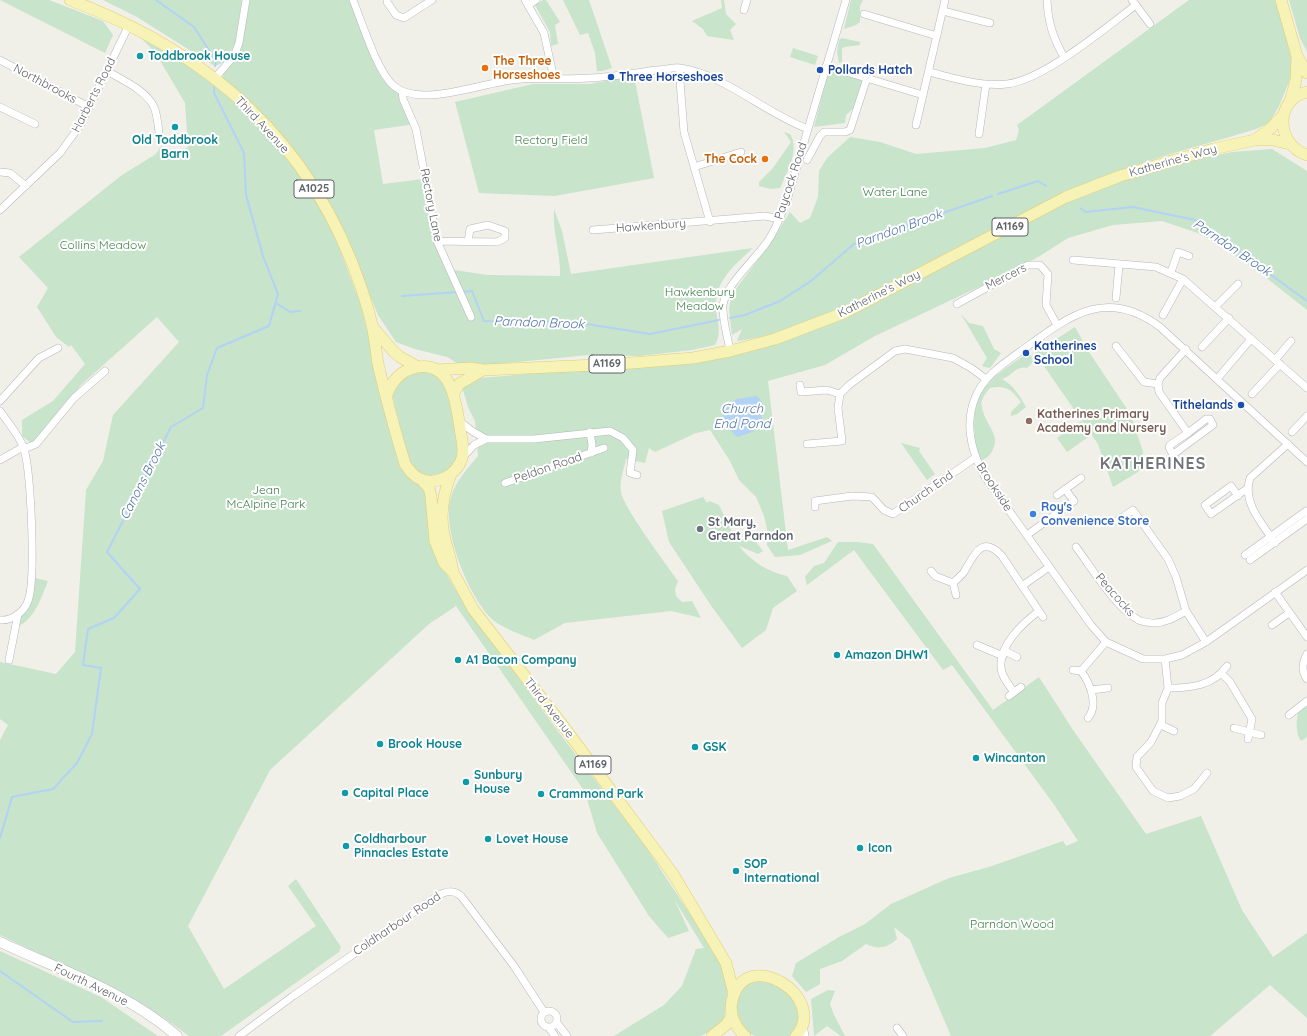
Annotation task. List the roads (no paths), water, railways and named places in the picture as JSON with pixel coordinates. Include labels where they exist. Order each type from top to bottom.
[{"type":"main road","name":"Third Avenue","points":[[70,0],[84,2],[173,48],[215,78],[248,106],[286,148],[318,194],[343,241],[360,286],[372,326],[373,339],[386,397]]},
{"type":"main road","points":[[1281,0],[1297,56],[1307,73]]},
{"type":"main road","points":[[1297,56],[1296,80],[1290,102],[1284,114],[1283,128],[1290,144],[1306,155]]},
{"type":"main road","points":[[1290,102],[1298,95],[1307,92]]},
{"type":"main road","name":"Katherine's Way","points":[[1254,140],[1271,128],[1284,114]]},
{"type":"main road","name":"Katherine's Way","points":[[436,370],[471,368],[483,370],[619,364],[693,358],[775,340],[846,312],[1066,197],[1099,184],[1213,149],[1254,140],[1273,140],[1290,144]]},
{"type":"main road","name":"Third Avenue","points":[[372,326],[396,354],[418,367]]},
{"type":"main road","points":[[418,367],[436,370],[443,375],[454,393],[462,446],[462,458],[451,474],[442,479],[433,481],[421,479],[411,473],[405,464],[386,397],[393,381],[409,369],[418,367]]},
{"type":"main road","name":"Katherine's Way","points":[[454,393],[459,384],[465,379],[474,376],[483,370]]},
{"type":"main road","name":"Third Avenue","points":[[451,474],[442,502],[442,518],[443,529],[452,560],[452,572]]},
{"type":"main road","name":"Third Avenue","points":[[421,479],[429,488],[435,541],[444,563],[452,572],[473,609],[654,846],[690,900],[726,963],[734,994],[732,1016]]},
{"type":"main road","name":"Third Avenue","points":[[726,963],[739,973],[750,977]]},
{"type":"main road","points":[[734,994],[738,986],[750,977],[757,976],[777,979],[800,1001],[803,1009],[804,1030],[796,1036]]},
{"type":"main road","points":[[712,1036],[726,1025],[732,1016]]},
{"type":"main road","points":[[732,1016],[739,1031],[745,1036]]},
{"type":"street","points":[[215,78],[234,56],[239,43],[246,0]]},
{"type":"street","points":[[353,0],[374,53],[388,81],[402,91],[418,94],[437,94],[465,91],[507,81],[554,78],[591,78],[679,68],[702,74],[745,96],[790,123],[808,129]]},
{"type":"street","points":[[387,0],[396,15],[404,18],[432,0]]},
{"type":"street","points":[[536,0],[527,3],[544,33],[554,78]]},
{"type":"street","points":[[744,10],[747,0]]},
{"type":"street","name":"Paycock Road","points":[[730,351],[724,316],[725,299],[731,286],[768,241],[787,200],[846,0]]},
{"type":"street","points":[[916,126],[946,0]]},
{"type":"street","points":[[1047,0],[1048,19],[1052,33],[1064,57]]},
{"type":"street","points":[[929,72],[986,84],[1007,84],[1025,80],[1064,57],[1134,3],[1150,24]]},
{"type":"street","points":[[943,11],[990,23]]},
{"type":"street","points":[[864,14],[937,36]]},
{"type":"street","name":"Harberts Road","points":[[0,210],[65,146],[81,124],[129,25]]},
{"type":"street","name":"Northbrooks","points":[[0,60],[89,107]]},
{"type":"street","points":[[826,66],[923,95]]},
{"type":"street","points":[[679,68],[684,132],[710,222]]},
{"type":"street","points":[[107,71],[136,88],[151,103],[156,113],[159,132]]},
{"type":"street","points":[[807,160],[820,136],[824,132],[845,132],[850,130],[853,126],[867,78]]},
{"type":"street","points":[[980,134],[986,84]]},
{"type":"street","name":"Rectory Lane","points":[[402,91],[403,99],[416,129],[437,242],[471,317]]},
{"type":"street","points":[[0,107],[35,124]]},
{"type":"street","points":[[694,167],[741,152]]},
{"type":"street","points":[[0,172],[10,174],[26,186]]},
{"type":"street","name":"Hawkenbury","points":[[592,230],[710,222],[765,216],[779,219]]},
{"type":"street","points":[[437,242],[468,242],[497,242],[505,238],[505,230],[488,225],[470,229],[468,242]]},
{"type":"street","points":[[1171,272],[1178,252],[1189,256]]},
{"type":"street","points":[[1073,260],[1156,267],[1171,272],[1183,279],[1216,306],[1307,388]]},
{"type":"street","name":"Mercers","points":[[957,304],[1028,265],[1040,265],[1048,274],[1047,309],[1058,325]]},
{"type":"street","points":[[1116,298],[1119,265]]},
{"type":"street","points":[[1163,315],[1183,279]]},
{"type":"street","points":[[1216,306],[1238,284]]},
{"type":"street","name":"Brookside","points":[[1307,462],[1186,349],[1150,319],[1125,309],[1110,308],[1084,311],[1058,325],[986,379],[974,400],[970,421],[970,440],[975,458],[985,477],[1091,625],[1106,642],[1143,659],[1165,659],[1182,655],[1206,642],[1307,570]]},
{"type":"street","points":[[1202,347],[1229,318]]},
{"type":"street","points":[[1217,379],[1251,339]]},
{"type":"street","points":[[1252,394],[1291,341]]},
{"type":"street","points":[[1116,346],[1144,382],[1158,384]]},
{"type":"street","points":[[0,401],[39,358],[58,348]]},
{"type":"street","points":[[807,444],[842,441],[838,408],[840,394],[849,385],[895,351],[905,349],[954,358],[986,379]]},
{"type":"street","points":[[1186,349],[1160,378],[1158,384],[1159,392],[1188,433]]},
{"type":"street","points":[[0,460],[24,448],[36,444],[74,398],[105,371]]},
{"type":"street","points":[[800,385],[801,392],[827,390],[840,394]]},
{"type":"street","points":[[0,620],[5,620],[18,614],[28,602],[32,586],[30,493],[24,448],[1,414]]},
{"type":"street","points":[[1292,432],[1307,416]]},
{"type":"street","points":[[1206,419],[1210,419],[1213,425],[1187,445],[1175,453],[1172,453],[1169,447],[1170,445],[1188,433],[1206,419]]},
{"type":"street","points":[[458,420],[472,431],[486,439]]},
{"type":"street","name":"Peldon Road","points":[[486,439],[534,439],[610,431],[624,438],[633,450],[630,473],[637,475]]},
{"type":"street","name":"Peldon Road","points":[[590,432],[592,445],[590,453]]},
{"type":"street","points":[[462,458],[474,445],[486,439]]},
{"type":"street","points":[[1273,539],[1253,512],[1248,488],[1250,478],[1288,444]]},
{"type":"street","name":"Peldon Road","points":[[505,483],[604,448]]},
{"type":"street","name":"Church End","points":[[815,507],[815,500],[852,496],[872,497],[884,510],[894,514],[975,458]]},
{"type":"street","points":[[1057,495],[1081,478]]},
{"type":"street","points":[[1238,496],[1231,486],[1204,505],[1211,514],[1238,496],[1248,488]]},
{"type":"street","points":[[1026,535],[1074,501],[1065,489]]},
{"type":"street","points":[[1117,521],[1133,510],[1168,559],[1176,577],[1186,611],[1206,642]]},
{"type":"street","points":[[1247,558],[1273,539],[1306,511],[1307,513]]},
{"type":"street","points":[[1273,539],[1307,519]]},
{"type":"street","points":[[953,583],[962,574],[976,551],[990,543],[1002,556],[1041,614],[1015,632],[1004,654],[1000,668],[1011,694],[1021,687]]},
{"type":"street","name":"Peacocks","points":[[1076,546],[1109,591],[1125,610],[1138,620],[1153,623],[1168,621],[1186,611]]},
{"type":"street","points":[[1022,586],[1049,567]]},
{"type":"street","points":[[931,571],[936,576],[953,583]]},
{"type":"street","points":[[953,583],[956,595]]},
{"type":"street","points":[[1275,592],[1307,637]]},
{"type":"street","points":[[1272,625],[1289,613]]},
{"type":"street","points":[[9,660],[18,614]]},
{"type":"street","points":[[1082,671],[1106,642]]},
{"type":"street","points":[[977,645],[1017,657]]},
{"type":"street","points":[[1307,654],[1303,666],[1303,674],[1307,679]]},
{"type":"street","points":[[1165,659],[1168,688],[1162,703],[1161,725],[1151,742],[1137,757],[1136,767],[1153,791],[1168,798],[1180,796],[1194,789],[1206,773]]},
{"type":"street","points":[[1168,688],[1198,686],[1222,674],[1227,666]]},
{"type":"street","points":[[1073,670],[1082,671],[1090,683],[1092,714],[1088,718]]},
{"type":"street","points":[[1222,674],[1230,682],[1252,719],[1249,736]]},
{"type":"street","points":[[1091,690],[1108,688]]},
{"type":"street","points":[[1289,715],[1307,701]]},
{"type":"street","points":[[1161,725],[1174,731]]},
{"type":"street","points":[[1234,728],[1249,736],[1261,735]]},
{"type":"street","name":"Coldharbour Road","points":[[238,1036],[429,901],[441,893],[449,891],[454,891],[461,896],[514,966],[544,1012]]},
{"type":"street","name":"Fourth Avenue","points":[[0,942],[113,994],[160,1021],[177,1036]]},
{"type":"street","name":"Coldharbour Road","points":[[544,1012],[554,1012],[557,1016],[557,1023],[567,1036]]},
{"type":"street","name":"Coldharbour Road","points":[[544,1012],[541,1017],[541,1022],[544,1026],[549,1028],[555,1036]]},
{"type":"street","points":[[549,1028],[557,1023]]},
{"type":"street","points":[[896,1028],[902,1036]]},
{"type":"water","name":"Church End Pond","points":[[756,396],[761,400],[762,404],[759,409],[763,422],[752,432],[738,437],[725,423],[723,414],[726,404],[737,399]]},
{"type":"waterway","name":"Canons Brook","points":[[156,0],[194,27],[216,61],[215,66]]},
{"type":"waterway","name":"Canons Brook","points":[[0,838],[12,797],[53,789],[77,763],[92,734],[101,668],[83,665],[88,629],[114,618],[140,589],[107,552],[171,427],[203,408],[207,375],[217,348],[269,326],[278,294],[263,256],[246,195],[244,153],[214,93],[214,87]]},
{"type":"waterway","name":"Parndon Brook","points":[[998,194],[1038,181],[1046,186]]},
{"type":"waterway","name":"Parndon Brook","points":[[730,318],[745,315],[780,301],[811,281],[854,244],[992,196]]},
{"type":"waterway","name":"Parndon Brook","points":[[1080,208],[1086,212],[1133,207],[1195,220],[1307,301]]},
{"type":"waterway","name":"Parndon Brook","points":[[402,296],[472,291],[484,321],[574,322],[650,334],[719,320]]},
{"type":"waterway","name":"Parndon Brook","points":[[276,303],[290,312],[300,311]]},
{"type":"waterway","points":[[0,971],[73,1022],[102,1021]]},
{"type":"place","name":"Toddbrook House","points":[[140,56]]},
{"type":"place","name":"The Three Horseshoes","points":[[485,68]]},
{"type":"place","name":"Pollards Hatch","points":[[820,70]]},
{"type":"place","name":"Three Horseshoes","points":[[611,77]]},
{"type":"place","name":"Old Toddbrook Barn","points":[[175,127]]},
{"type":"place","name":"The Cock","points":[[765,159]]},
{"type":"place","name":"Katherines School","points":[[1026,353]]},
{"type":"place","name":"Tithelands","points":[[1241,405]]},
{"type":"place","name":"Katherines Primary Academy and Nursery","points":[[1029,421]]},
{"type":"place","name":"Roy's Convenience Store","points":[[1033,514]]},
{"type":"place","name":"St Mary, Great Parndon","points":[[700,529]]},
{"type":"place","name":"Amazon DHW1","points":[[837,655]]},
{"type":"place","name":"A1 Bacon Company","points":[[458,660]]},
{"type":"place","name":"Brook House","points":[[380,744]]},
{"type":"place","name":"GSK","points":[[695,747]]},
{"type":"place","name":"Wincanton","points":[[976,758]]},
{"type":"place","name":"Sunbury House","points":[[466,782]]},
{"type":"place","name":"Capital Place","points":[[345,793]]},
{"type":"place","name":"Crammond Park","points":[[541,794]]},
{"type":"place","name":"Lovet House","points":[[488,839]]},
{"type":"place","name":"Coldharbour Pinnacles Estate","points":[[346,846]]},
{"type":"place","name":"Icon","points":[[860,848]]},
{"type":"place","name":"SOP International","points":[[736,871]]},
{"type":"district","name":"KATHERINES","points":[[1153,464]]},
{"type":"park label","name":"Rectory Field","points":[[551,140]]},
{"type":"park label","name":"Water Lane","points":[[895,192]]},
{"type":"park label","name":"Collins Meadow","points":[[103,245]]},
{"type":"park label","name":"Hawkenbury Meadow","points":[[700,299]]},
{"type":"park label","name":"Jean McAlpine Park","points":[[266,497]]},
{"type":"park label","name":"Parndon Wood","points":[[1012,924]]}]
